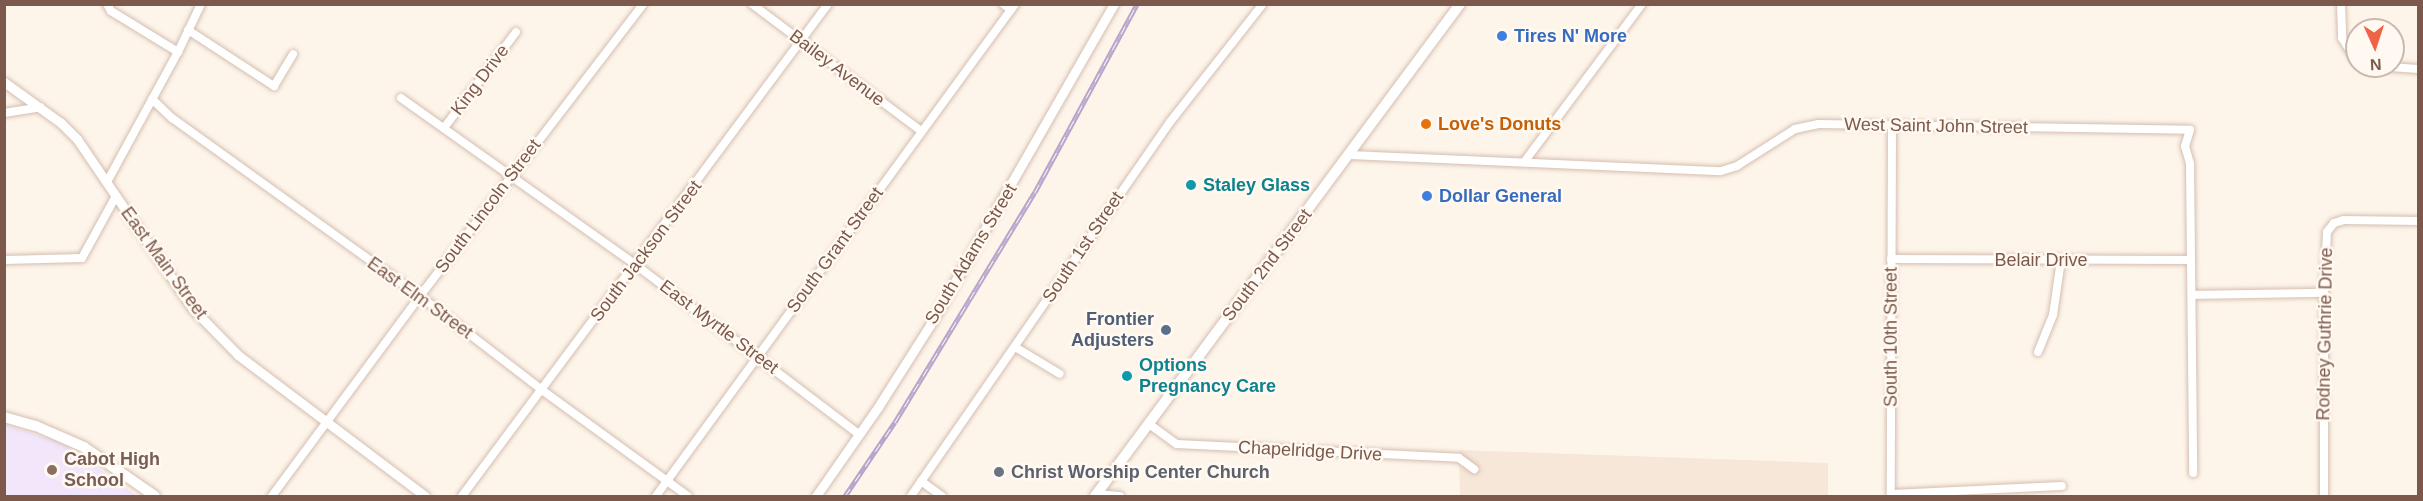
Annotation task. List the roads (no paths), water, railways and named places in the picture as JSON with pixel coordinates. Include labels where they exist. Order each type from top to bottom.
[{"type":"main road","name":"South 2nd Street","points":[[1096,495],[1460,4]]},
{"type":"main road","points":[[4,417],[36,426],[84,447],[155,496]]},
{"type":"street","points":[[107,4],[111,10],[178,52]]},
{"type":"street","points":[[107,182],[178,52],[201,4]]},
{"type":"street","name":"South Lincoln Street","points":[[272,496],[420,296],[643,4]]},
{"type":"street","name":"Bailey Avenue","points":[[752,4],[921,131]]},
{"type":"street","name":"South Jackson Street","points":[[462,496],[828,4]]},
{"type":"street","points":[[1003,4],[1013,7]]},
{"type":"street","name":"South Adams Street","points":[[816,496],[860,434],[975,249],[1114,4]]},
{"type":"street","name":"South 1st Street","points":[[911,496],[1170,122],[1263,4]]},
{"type":"street","points":[[1525,161],[1642,4]]},
{"type":"street","points":[[2341,4],[2342,38],[2345,43]]},
{"type":"street","name":"South Grant Street","points":[[656,496],[1013,7]]},
{"type":"street","points":[[188,30],[274,86],[293,54]]},
{"type":"street","name":"King Drive","points":[[444,128],[516,32]]},
{"type":"street","name":"East Main Street","points":[[4,82],[41,107],[77,140],[194,309],[238,355],[425,496]]},
{"type":"street","name":"East Myrtle Street","points":[[401,98],[636,265],[860,434]]},
{"type":"street","name":"East Elm Street","points":[[152,99],[172,118],[420,296],[542,390],[688,496]]},
{"type":"street","points":[[4,113],[41,107]]},
{"type":"street","name":"West Saint John Street","points":[[1350,155],[1721,171],[1737,166],[1795,129],[1818,124],[2190,130],[2185,146],[2190,164],[2193,473]]},
{"type":"street","name":"South 10th Street","points":[[1892,126],[1891,494],[1941,495]]},
{"type":"street","points":[[4,260],[82,258],[116,196]]},
{"type":"street","name":"Rodney Guthrie Drive","points":[[2324,496],[2324,293],[2327,232],[2334,223],[2355,219],[2418,221]]},
{"type":"street","name":"Belair Drive","points":[[1891,259],[2191,260]]},
{"type":"street","points":[[2038,352],[2053,315],[2061,260]]},
{"type":"street","points":[[2192,295],[2324,293]]},
{"type":"street","points":[[1015,347],[1060,374]]},
{"type":"street","name":"Chapelridge Drive","points":[[1149,424],[1177,444],[1460,458],[1474,469]]},
{"type":"street","points":[[921,481],[942,496]]},
{"type":"street","points":[[1941,495],[2062,486]]},
{"type":"street","points":[[1096,495],[1120,496]]},
{"type":"railway","points":[[845,496],[895,422],[1035,192],[1137,4]]},
{"type":"place","name":"Tires N' More","points":[[1502,36]]},
{"type":"place","name":"Love's Donuts","points":[[1426,124]]},
{"type":"place","name":"Staley Glass","points":[[1191,185]]},
{"type":"place","name":"Dollar General","points":[[1427,196]]},
{"type":"place","name":"Frontier Adjusters","points":[[1166,330]]},
{"type":"place","name":"Options Pregnancy Care","points":[[1127,376]]},
{"type":"place","name":"Cabot High School","points":[[52,470]]},
{"type":"place","name":"Christ Worship Center Church","points":[[999,472]]}]
